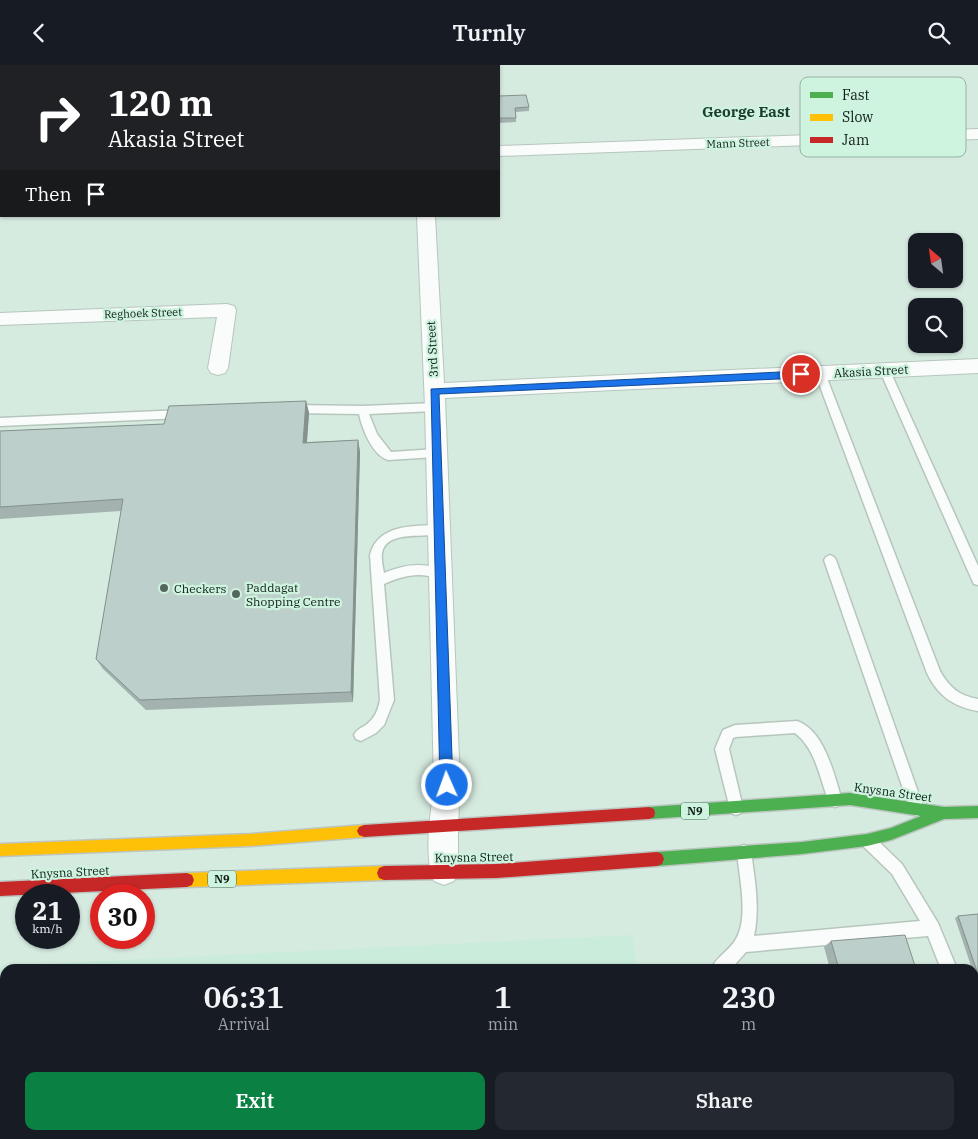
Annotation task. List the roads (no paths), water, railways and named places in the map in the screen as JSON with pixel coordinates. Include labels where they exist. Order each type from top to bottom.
[{"type":"highway","name":"Knysna Street","points":[[0,850],[250,840],[444,825],[736,808],[850,799],[944,813],[978,812]]},
{"type":"highway","name":"Knysna Street","points":[[0,889],[301,875],[497,871],[744,852],[867,840],[891,834],[944,813]]},
{"type":"street","name":"Mann Street","points":[[500,151],[800,140]]},
{"type":"street","name":"3rd Street","points":[[426,217],[435,399],[447,785],[444,825],[444,871]]},
{"type":"street","name":"Reghoek Street","points":[[0,319],[227,310],[218,368]]},
{"type":"street","name":"Akasia Street","points":[[435,399],[820,373],[978,366]]},
{"type":"lane","points":[[885,371],[978,581]]},
{"type":"lane","points":[[820,373],[934,673],[939,683],[953,698],[963,703],[978,705]]},
{"type":"lane","points":[[280,409],[364,410],[435,399]]},
{"type":"lane","points":[[364,410],[365,420],[376,443],[388,456],[436,453]]},
{"type":"lane","points":[[0,422],[193,413]]},
{"type":"lane","points":[[361,735],[371,731],[384,715],[387,699],[376,555],[383,540],[389,537],[404,533],[439,530]]},
{"type":"lane","points":[[830,560],[917,809]]},
{"type":"lane","points":[[378,581],[417,569],[433,572],[440,585]]},
{"type":"lane","points":[[736,808],[722,749],[728,735],[735,731],[796,727],[803,730],[814,747],[835,800]]},
{"type":"lane","points":[[867,840],[897,869],[933,928],[947,964]]},
{"type":"lane","points":[[724,964],[742,945],[748,930],[750,908],[744,852]]},
{"type":"lane","points":[[742,945],[933,928]]},
{"type":"place","name":"Checkers","points":[[164,588]]},
{"type":"place","name":"Paddagat Shopping Centre","points":[[236,594]]},
{"type":"district","name":"George East","points":[[746,111]]}]
